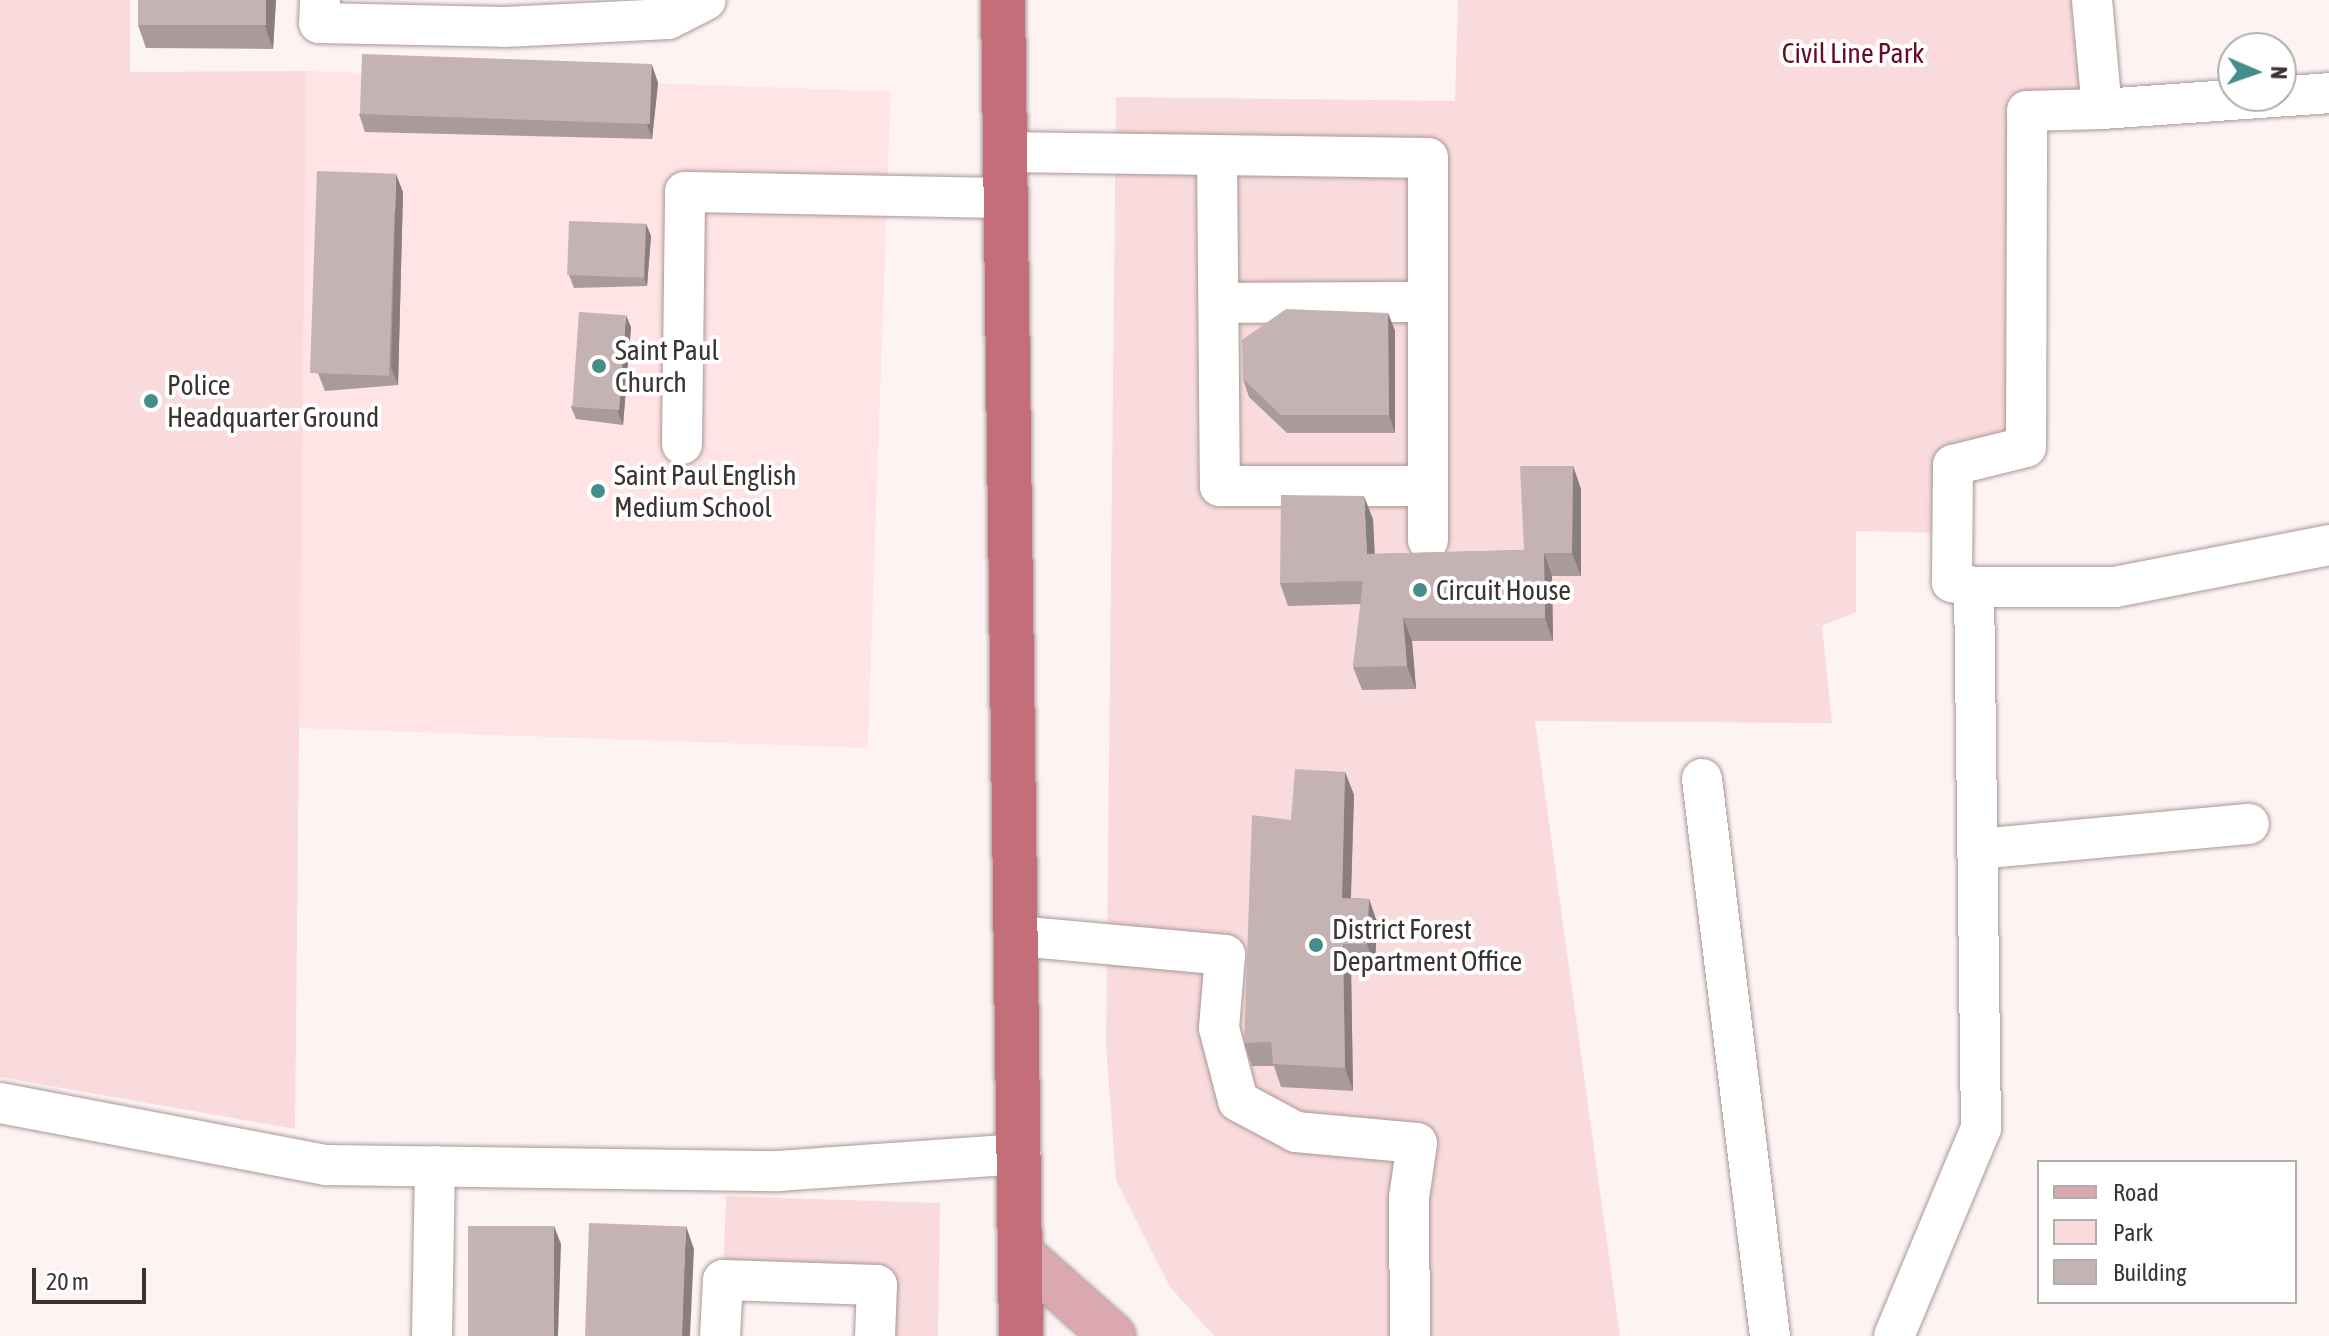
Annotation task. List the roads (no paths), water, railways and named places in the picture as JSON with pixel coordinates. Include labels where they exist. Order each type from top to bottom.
[{"type":"highway","points":[[1003,0],[1021,1336]]},
{"type":"main road","points":[[1022,1255],[1113,1336]]},
{"type":"street","points":[[320,0],[319,23],[504,27],[668,19],[706,0]]},
{"type":"street","points":[[2092,0],[2102,109]]},
{"type":"street","points":[[2329,93],[2102,109],[2027,111],[2026,447],[1953,465],[1952,582],[1974,587],[2115,587],[2329,545]]},
{"type":"street","points":[[1005,152],[1428,158],[1428,540]]},
{"type":"street","points":[[1217,157],[1222,303],[1220,486],[1428,486]]},
{"type":"street","points":[[682,444],[685,192],[1006,198]]},
{"type":"street","points":[[1222,303],[1428,302]]},
{"type":"street","points":[[1894,1336],[1981,1128],[1974,587]]},
{"type":"street","points":[[1702,779],[1770,1336]]},
{"type":"street","points":[[1978,849],[2249,824]]},
{"type":"street","points":[[1017,936],[1225,955],[1219,1028],[1238,1101],[1296,1132],[1417,1143],[1409,1198],[1410,1336]]},
{"type":"street","points":[[0,1103],[326,1165],[778,1171],[1020,1154]]},
{"type":"street","points":[[432,1336],[435,1166]]},
{"type":"street","points":[[720,1336],[723,1280],[877,1285],[875,1336]]},
{"type":"place","name":"Saint Paul Church","points":[[599,366]]},
{"type":"place","name":"Police Headquarter Ground","points":[[151,401]]},
{"type":"place","name":"Saint Paul English Medium School","points":[[598,491]]},
{"type":"place","name":"Circuit House","points":[[1420,590]]},
{"type":"place","name":"District Forest Department Office","points":[[1316,945]]},
{"type":"park label","name":"Civil Line Park","points":[[1853,53]]}]
